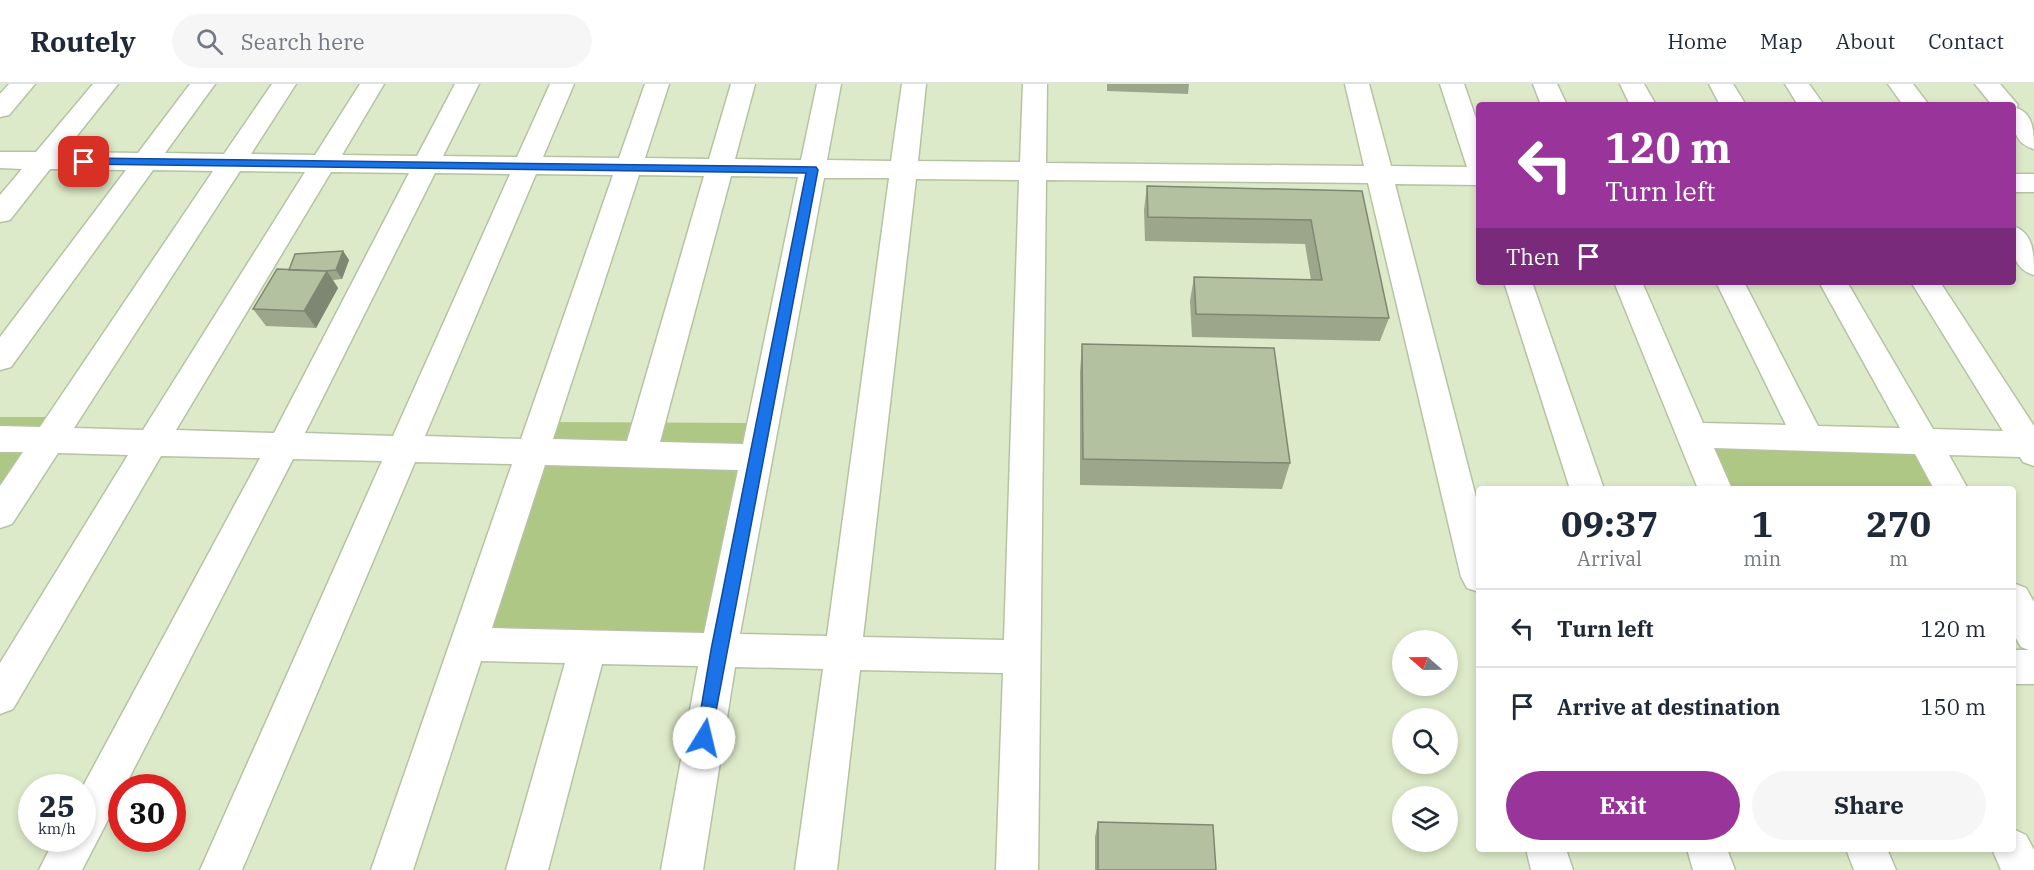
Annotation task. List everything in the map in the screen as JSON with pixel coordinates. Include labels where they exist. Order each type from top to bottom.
[{"type":"street","points":[[0,109],[23,84]]},
{"type":"street","points":[[0,213],[106,84]]},
{"type":"street","points":[[0,359],[203,84]]},
{"type":"street","points":[[0,514],[284,84]]},
{"type":"street","points":[[0,697],[152,442],[372,84]]},
{"type":"street","points":[[96,801],[283,446],[466,84]]},
{"type":"street","points":[[220,870],[562,84]]},
{"type":"street","points":[[392,870],[657,84]]},
{"type":"street","points":[[640,454],[743,84]]},
{"type":"street","points":[[682,870],[718,650],[829,84]]},
{"type":"street","points":[[816,870],[914,84]]},
{"type":"street","points":[[1017,870],[1031,172],[1035,84]]},
{"type":"street","points":[[1357,84],[1476,564]]},
{"type":"street","points":[[1452,84],[1476,157]]},
{"type":"street","points":[[1545,84],[1553,102]]},
{"type":"street","points":[[1632,84],[1641,102]]},
{"type":"street","points":[[1720,84],[1730,102]]},
{"type":"street","points":[[1797,84],[1809,102]]},
{"type":"street","points":[[1900,84],[1914,102]]},
{"type":"street","points":[[1987,84],[2002,102]]},
{"type":"street","points":[[2016,119],[2034,141]]},
{"type":"street","points":[[0,160],[1476,176]]},
{"type":"street","points":[[2016,183],[2034,183]]},
{"type":"street","points":[[2016,240],[2034,265]]},
{"type":"street","points":[[1519,285],[1586,486]]},
{"type":"street","points":[[1629,285],[1714,486]]},
{"type":"street","points":[[1732,285],[1808,438]]},
{"type":"street","points":[[1835,285],[1949,486]]},
{"type":"street","points":[[1927,285],[2032,448]]},
{"type":"street","points":[[1692,435],[1924,442],[2032,448]]},
{"type":"street","points":[[0,439],[756,457]]},
{"type":"street","points":[[2016,604],[2034,636]]},
{"type":"street","points":[[468,644],[1023,657]]},
{"type":"street","points":[[527,870],[588,647]]},
{"type":"street","points":[[2016,667],[2034,667]]},
{"type":"street","points":[[60,870],[70,852]]},
{"type":"street","points":[[1547,852],[1552,870]]},
{"type":"street","points":[[1708,852],[1714,870]]},
{"type":"street","points":[[1867,852],[1875,870]]},
{"type":"street","points":[[2013,852],[2022,870]]},
{"type":"green space","points":[[0,417],[58,417],[0,503]]},
{"type":"green space","points":[[548,422],[755,423],[710,633],[478,627]]},
{"type":"green space","points":[[1706,444],[1917,446],[1939,486],[1724,486]]},
{"type":"building","points":[[1147,186],[1362,191],[1389,318],[1196,314],[1194,277],[1322,280],[1311,220],[1148,217]]},
{"type":"building","points":[[343,251],[336,270],[289,270],[295,254]]},
{"type":"building","points":[[277,269],[327,271],[304,311],[253,309]]},
{"type":"building","points":[[1082,344],[1274,348],[1290,463],[1083,459]]},
{"type":"building","points":[[1098,822],[1213,825],[1216,870],[1098,870]]},
{"type":"route","points":[[84,162],[527,165],[812,170],[718,650],[704,738]]}]
